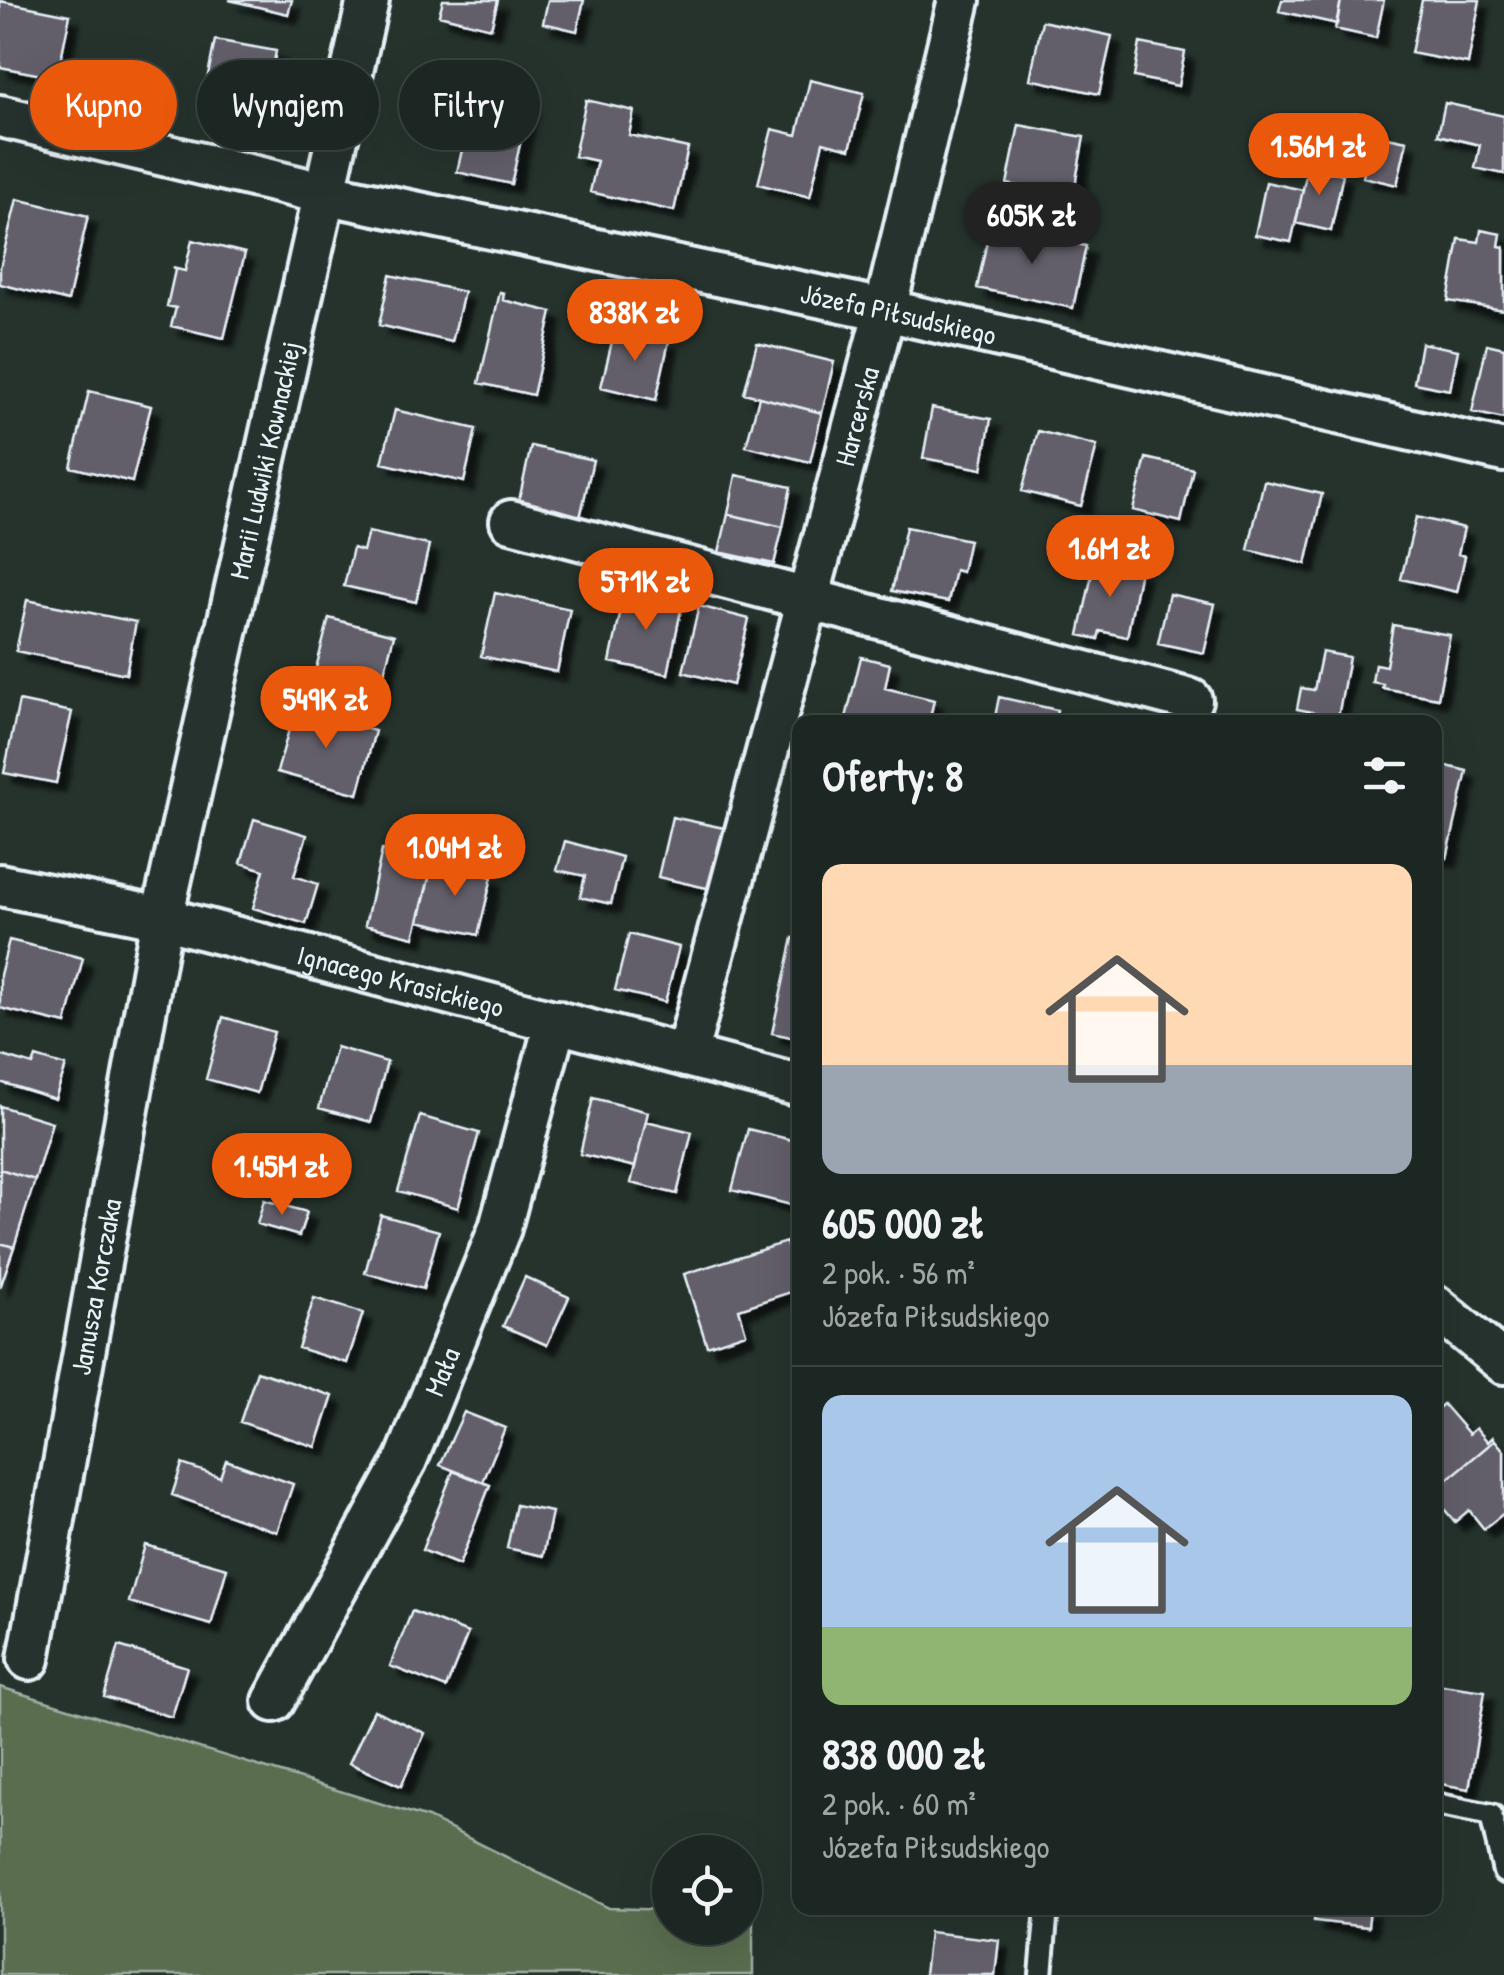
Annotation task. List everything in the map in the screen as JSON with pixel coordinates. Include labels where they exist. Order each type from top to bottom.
[{"type":"street","name":"Marii Ludwiki Kownackiej","points":[[162,918],[368,0]]},
{"type":"street","name":"Harcerska","points":[[686,1056],[885,310],[959,0]]},
{"type":"street","name":"Józefa Piłsudskiego","points":[[0,116],[323,192],[885,310],[1504,451]]},
{"type":"street","points":[[512,521],[1190,700]]},
{"type":"street","name":"Ignacego Krasickiego","points":[[0,885],[162,918],[792,1084]]},
{"type":"street","name":"Janusza Korczaka","points":[[29,1659],[162,918]]},
{"type":"street","name":"Mała","points":[[274,1701],[406,1460],[500,1228],[556,1021]]},
{"type":"street","points":[[1442,1312],[1504,1363]]},
{"type":"lane","points":[[1442,1805],[1491,1815],[1504,1872]]},
{"type":"lane","points":[[1040,1975],[1046,1915]]},
{"type":"green space","points":[[0,1687],[428,1818],[609,1908],[652,1909],[652,1945],[753,1945],[753,1975],[0,1975]]},
{"type":"building","points":[[229,0],[292,0],[288,14]]},
{"type":"building","points":[[443,0],[498,0],[491,28],[439,15]]},
{"type":"building","points":[[548,0],[584,0],[577,31],[543,23]]},
{"type":"building","points":[[1282,0],[1341,0],[1337,24],[1279,11]]},
{"type":"building","points":[[1341,0],[1384,0],[1376,38],[1335,29]]},
{"type":"building","points":[[1422,0],[1480,0],[1468,64],[1411,53]]},
{"type":"building","points":[[0,1],[70,15],[61,60],[30,60],[30,73],[0,67]]},
{"type":"building","points":[[1042,21],[1112,36],[1099,94],[1030,79]]},
{"type":"building","points":[[215,40],[276,51],[274,60],[211,60]]},
{"type":"building","points":[[1140,43],[1185,52],[1178,86],[1134,77]]},
{"type":"building","points":[[810,80],[864,93],[850,149],[823,142],[810,197],[758,184],[772,129],[797,135]]},
{"type":"building","points":[[586,100],[634,111],[629,135],[688,148],[674,211],[590,192],[597,161],[574,156]]},
{"type":"building","points":[[1445,103],[1504,116],[1504,174],[1475,168],[1480,145],[1438,135]]},
{"type":"building","points":[[1019,125],[1084,137],[1073,196],[1007,184]]},
{"type":"building","points":[[1373,134],[1407,141],[1397,185],[1363,177]]},
{"type":"building","points":[[462,150],[519,150],[511,184],[457,172]]},
{"type":"building","points":[[1308,165],[1343,174],[1331,231],[1296,223]]},
{"type":"building","points":[[1266,182],[1303,190],[1291,242],[1255,235]]},
{"type":"building","points":[[17,199],[88,216],[68,301],[0,284],[0,268]]},
{"type":"building","points":[[990,227],[1086,246],[1073,308],[977,288]]},
{"type":"building","points":[[1481,230],[1501,234],[1504,310],[1448,301],[1459,239],[1479,242]]},
{"type":"building","points":[[192,240],[245,253],[224,338],[171,326],[176,308],[167,306],[175,270],[172,268],[185,271]]},
{"type":"building","points":[[390,275],[464,292],[452,342],[379,325]]},
{"type":"building","points":[[500,292],[504,293],[503,300],[552,312],[533,395],[479,383]]},
{"type":"building","points":[[615,329],[669,341],[656,400],[601,387]]},
{"type":"building","points":[[757,343],[834,362],[822,413],[744,393]]},
{"type":"building","points":[[1421,343],[1458,350],[1450,390],[1414,383]]},
{"type":"building","points":[[1487,344],[1504,348],[1504,419],[1472,412]]},
{"type":"building","points":[[89,391],[151,406],[132,482],[71,467]]},
{"type":"building","points":[[759,397],[822,413],[810,462],[746,446]]},
{"type":"building","points":[[932,408],[991,419],[982,469],[923,458]]},
{"type":"building","points":[[395,410],[476,429],[464,482],[382,463]]},
{"type":"building","points":[[1038,431],[1097,446],[1081,506],[1022,491]]},
{"type":"building","points":[[531,446],[593,460],[580,518],[518,505]]},
{"type":"building","points":[[1146,458],[1193,469],[1181,522],[1133,510]]},
{"type":"building","points":[[736,475],[791,487],[783,527],[728,514]]},
{"type":"building","points":[[1264,481],[1322,494],[1306,564],[1248,550]]},
{"type":"building","points":[[728,514],[783,527],[774,564],[719,552]]},
{"type":"building","points":[[1416,517],[1464,528],[1458,554],[1465,556],[1457,592],[1401,579]]},
{"type":"building","points":[[906,527],[969,540],[962,572],[955,570],[948,602],[892,591]]},
{"type":"building","points":[[368,532],[429,545],[416,602],[344,586],[353,548],[363,551]]},
{"type":"building","points":[[1095,560],[1140,570],[1127,637],[1100,631],[1098,639],[1079,635]]},
{"type":"building","points":[[625,591],[682,605],[668,674],[610,662]]},
{"type":"building","points":[[495,593],[570,609],[557,672],[481,656]]},
{"type":"building","points":[[1169,594],[1215,604],[1204,653],[1158,643]]},
{"type":"building","points":[[27,600],[136,622],[126,674],[16,651]]},
{"type":"building","points":[[699,606],[749,619],[733,685],[683,672]]},
{"type":"building","points":[[329,618],[394,635],[378,697],[313,680]]},
{"type":"building","points":[[1393,625],[1450,635],[1438,698],[1382,688],[1383,684],[1372,682],[1375,664],[1386,666]]},
{"type":"building","points":[[1322,652],[1349,657],[1338,715],[1297,709],[1301,688],[1314,690]]},
{"type":"building","points":[[861,657],[890,664],[885,688],[934,700],[931,715],[847,715]]},
{"type":"building","points":[[999,697],[1057,710],[1056,715],[995,715]]},
{"type":"building","points":[[19,701],[72,712],[56,783],[4,773]]},
{"type":"building","points":[[295,708],[375,731],[358,794],[277,772]]},
{"type":"building","points":[[1442,765],[1467,771],[1447,858],[1442,857]]},
{"type":"building","points":[[672,817],[724,828],[711,889],[658,877]]},
{"type":"building","points":[[254,819],[307,835],[294,876],[318,884],[306,924],[253,908],[264,870],[241,863]]},
{"type":"building","points":[[565,841],[622,857],[611,904],[580,897],[585,876],[557,870]]},
{"type":"building","points":[[382,850],[433,862],[414,937],[365,925]]},
{"type":"building","points":[[433,862],[492,877],[478,935],[419,921]]},
{"type":"building","points":[[629,934],[679,947],[665,1002],[615,990]]},
{"type":"building","points":[[9,940],[83,958],[66,1024],[0,1008],[0,975]]},
{"type":"building","points":[[792,943],[792,1037],[772,1033]]},
{"type":"building","points":[[223,1017],[274,1032],[257,1093],[206,1079]]},
{"type":"building","points":[[336,1047],[387,1062],[371,1122],[319,1108]]},
{"type":"building","points":[[0,1055],[33,1065],[36,1057],[66,1066],[55,1099],[0,1082]]},
{"type":"building","points":[[593,1098],[648,1112],[635,1167],[580,1154]]},
{"type":"building","points":[[0,1106],[52,1122],[35,1180],[0,1169]]},
{"type":"building","points":[[420,1116],[479,1133],[458,1208],[398,1191]]},
{"type":"building","points":[[646,1121],[692,1132],[677,1194],[631,1183]]},
{"type":"building","points":[[748,1129],[792,1140],[791,1205],[732,1190]]},
{"type":"building","points":[[0,1169],[35,1180],[14,1247],[0,1243]]},
{"type":"building","points":[[264,1200],[307,1212],[299,1236],[257,1224]]},
{"type":"building","points":[[381,1215],[439,1231],[423,1289],[365,1273]]},
{"type":"building","points":[[786,1242],[792,1262],[792,1292],[739,1309],[746,1333],[707,1346],[684,1274]]},
{"type":"building","points":[[0,1243],[14,1247],[0,1288]]},
{"type":"building","points":[[525,1277],[569,1297],[547,1345],[503,1326]]},
{"type":"building","points":[[314,1298],[363,1313],[347,1363],[298,1348]]},
{"type":"building","points":[[257,1371],[333,1396],[316,1447],[240,1422]]},
{"type":"building","points":[[1442,1405],[1469,1434],[1476,1428],[1488,1442],[1493,1437],[1495,1440],[1442,1484]]},
{"type":"building","points":[[464,1412],[505,1428],[483,1482],[440,1465]]},
{"type":"building","points":[[1495,1440],[1504,1451],[1504,1513],[1484,1529],[1469,1510],[1455,1522],[1442,1506],[1442,1484]]},
{"type":"building","points":[[226,1460],[293,1484],[277,1532],[172,1495],[182,1464],[220,1477]]},
{"type":"building","points":[[453,1471],[490,1485],[459,1565],[422,1550]]},
{"type":"building","points":[[516,1505],[552,1512],[543,1556],[507,1548]]},
{"type":"building","points":[[145,1545],[227,1568],[211,1625],[129,1602]]},
{"type":"building","points":[[412,1611],[468,1633],[446,1688],[390,1666]]},
{"type":"building","points":[[119,1646],[187,1667],[172,1717],[104,1697]]},
{"type":"building","points":[[1442,1685],[1485,1691],[1469,1789],[1442,1784]]},
{"type":"building","points":[[374,1710],[425,1733],[401,1786],[349,1763]]},
{"type":"building","points":[[1315,1915],[1369,1915],[1368,1927],[1314,1921]]},
{"type":"building","points":[[929,1932],[999,1940],[995,1975],[924,1975]]}]
